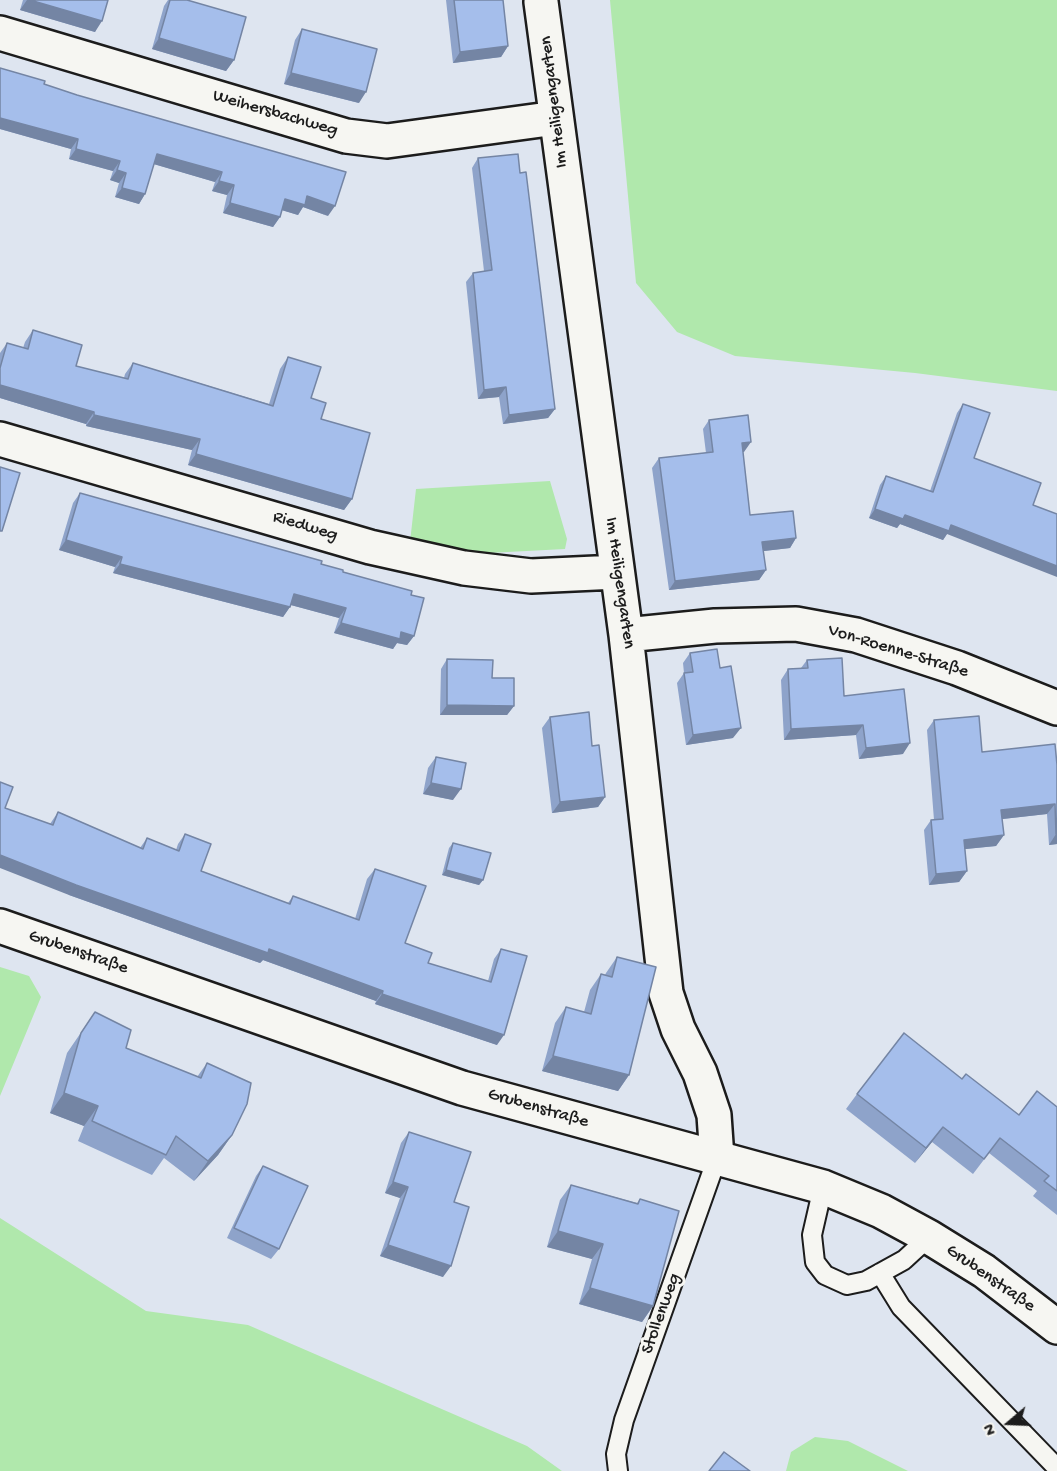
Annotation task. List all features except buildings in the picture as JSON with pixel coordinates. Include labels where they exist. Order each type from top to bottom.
[{"type":"street","name":"Im Heiligengarten","points":[[541,2],[626,635],[666,993],[678,1029],[700,1073],[714,1115],[717,1158]]},
{"type":"street","name":"Weihersbachweg","points":[[0,33],[346,135],[387,141],[556,118]]},
{"type":"street","name":"Riedweg","points":[[0,439],[370,547],[464,568],[531,576],[617,572]]},
{"type":"street","name":"Von-Roenne-Straße","points":[[626,635],[715,626],[796,624],[856,635],[957,669],[1057,708]]},
{"type":"street","name":"Grubenstraße","points":[[0,926],[462,1088],[823,1187],[881,1211],[929,1238],[984,1271],[1057,1327]]},
{"type":"lane","name":"Stollenweg","points":[[618,1471],[616,1454],[624,1420],[717,1158]]},
{"type":"lane","points":[[823,1187],[812,1235],[815,1262],[825,1275],[847,1285],[866,1281],[904,1260],[929,1238]]},
{"type":"lane","points":[[880,1273],[901,1307],[1057,1468]]},
{"type":"green space","points":[[610,0],[1057,0],[1057,391],[915,373],[735,356],[677,332],[636,283]]},
{"type":"green space","points":[[550,481],[567,539],[565,549],[469,554],[410,542],[416,489]]},
{"type":"green space","points":[[0,967],[29,976],[41,997],[0,1096]]},
{"type":"green space","points":[[0,1218],[146,1311],[248,1325],[527,1446],[562,1471],[0,1471]]},
{"type":"green space","points":[[815,1437],[848,1441],[908,1471],[786,1471],[791,1452]]}]
